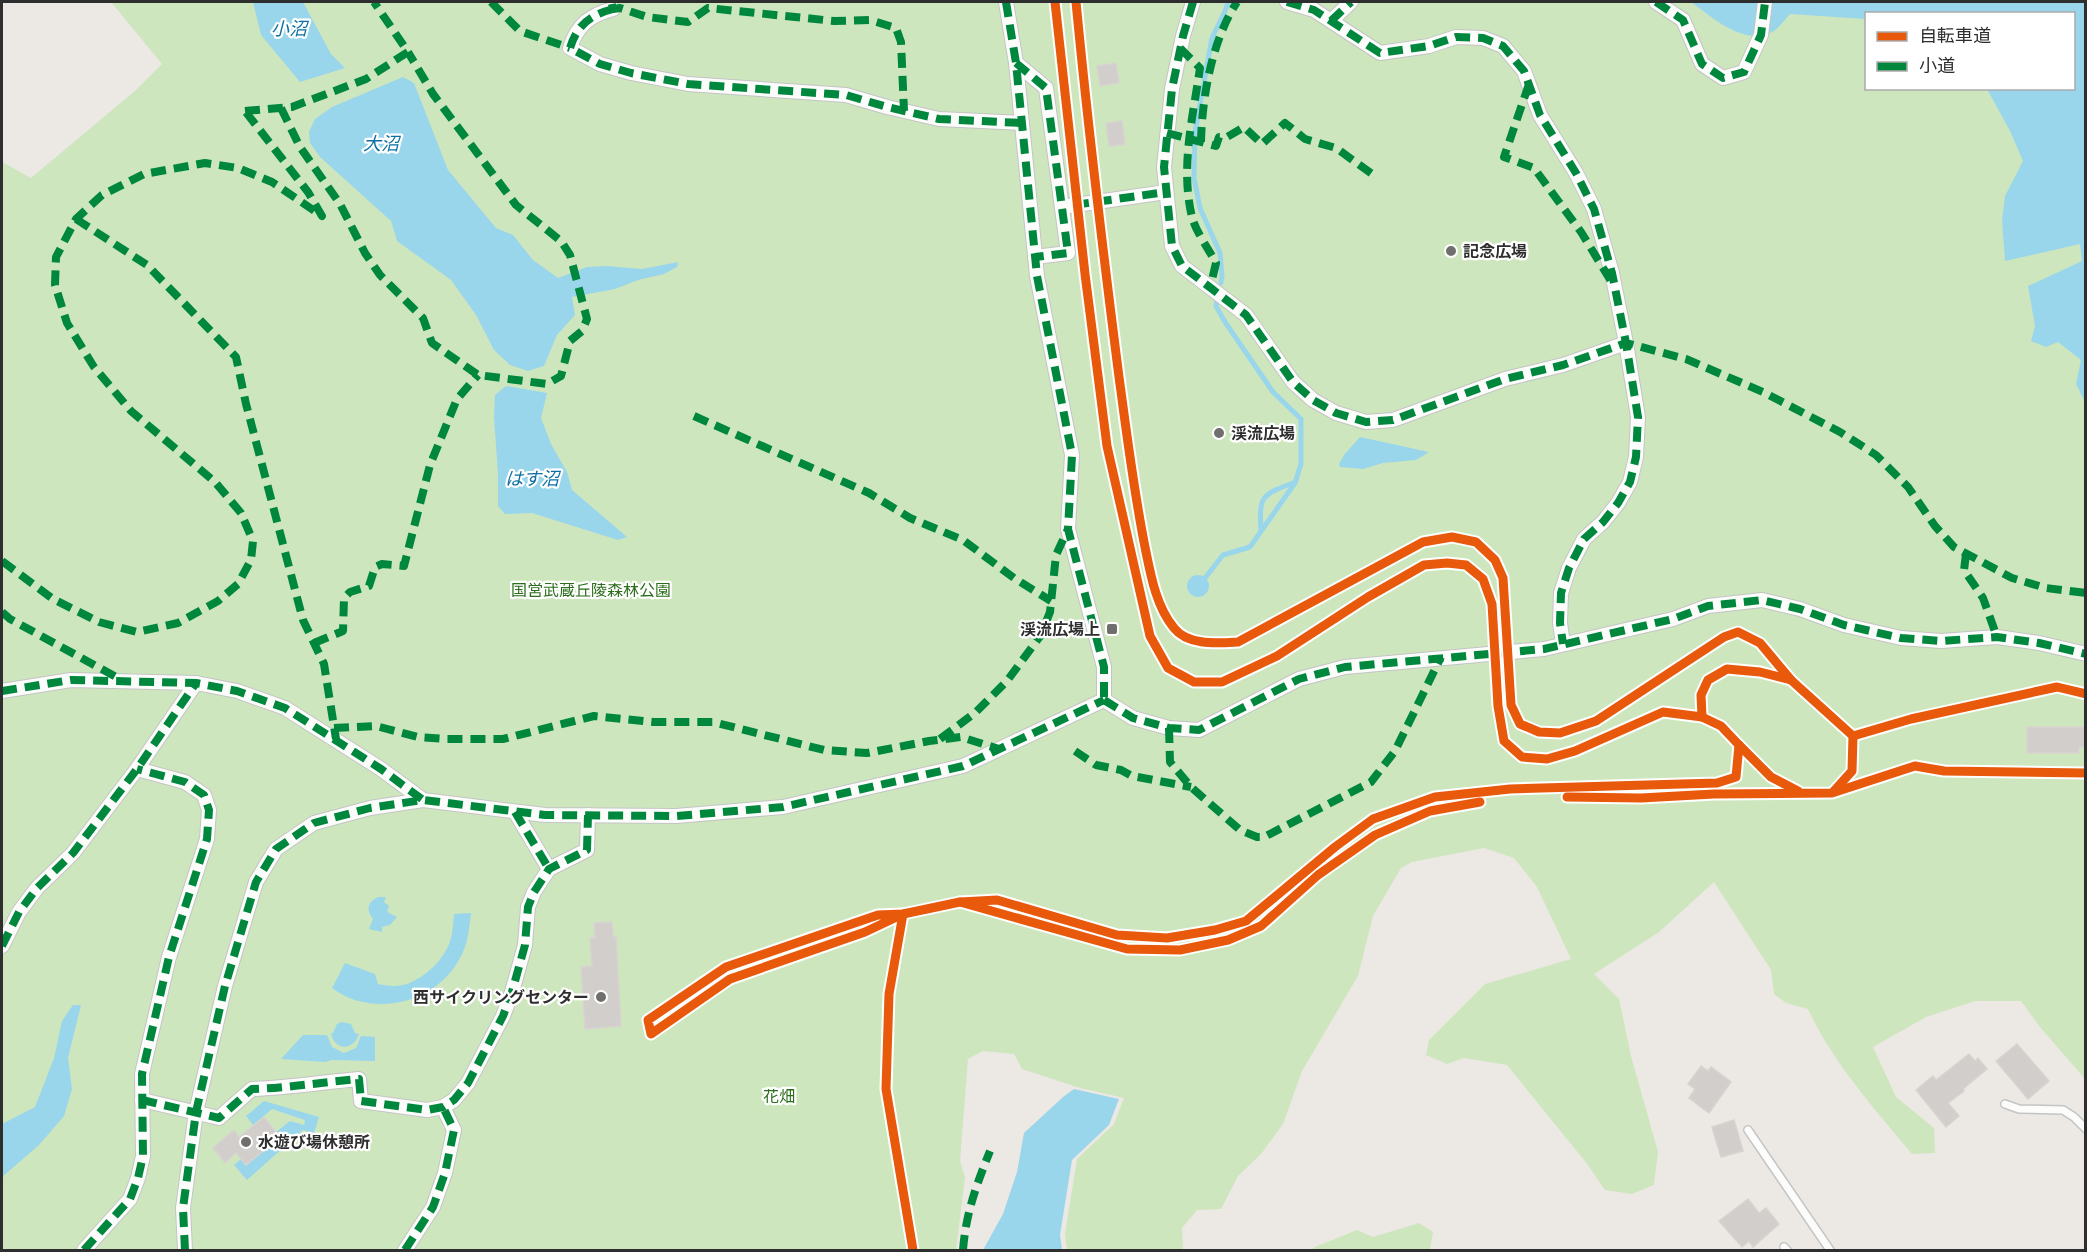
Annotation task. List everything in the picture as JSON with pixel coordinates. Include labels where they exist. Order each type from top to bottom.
[{"type":"street","points":[[1006,2],[1016,63],[1037,276],[1072,455],[1068,530],[1104,667],[1104,700]]},
{"type":"street","points":[[1193,2],[1172,89],[1164,167],[1172,246],[1182,266],[1246,315],[1293,382],[1313,400],[1336,413],[1366,422],[1393,420],[1505,379],[1563,364],[1626,343]]},
{"type":"street","points":[[1287,2],[1314,10],[1380,53],[1429,46],[1456,37],[1482,38],[1503,46],[1524,72],[1540,115],[1576,172],[1594,209],[1612,273],[1626,343],[1638,417],[1636,457],[1630,482],[1618,503],[1603,522],[1584,539],[1569,568],[1561,593],[1560,623],[1563,644]]},
{"type":"street","points":[[1331,21],[1351,2]]},
{"type":"street","points":[[1656,2],[1683,21],[1701,64],[1723,78],[1744,72],[1761,35],[1765,2]]},
{"type":"street","points":[[613,9],[595,13],[574,33],[570,48],[600,63],[621,70],[688,84],[846,95],[939,119],[1022,123]]},
{"type":"street","points":[[1016,63],[1046,88],[1068,253],[1035,257]]},
{"type":"street","points":[[1062,207],[1166,192]]},
{"type":"street","points":[[1104,700],[1133,718],[1169,728],[1199,730],[1299,679],[1345,666],[1544,649],[1673,619],[1708,606],[1762,600],[1800,609],[1844,625],[1901,638],[1941,641],[1997,637],[2040,643],[2085,654]]},
{"type":"street","points":[[2,691],[71,680],[196,682],[237,691],[285,708],[381,769],[423,800]]},
{"type":"street","points":[[2,946],[19,912],[37,888],[73,853],[137,769],[196,682]]},
{"type":"street","points":[[185,1251],[183,1208],[196,1112],[225,986],[256,882],[276,849],[314,823],[370,807],[423,800],[545,815],[676,816],[783,807],[963,766],[1104,700]]},
{"type":"street","points":[[84,1251],[130,1199],[143,1156],[142,1074],[169,957],[207,839],[209,810],[204,795],[185,782],[137,769]]},
{"type":"street","points":[[515,812],[549,869]]},
{"type":"street","points":[[142,1100],[219,1119],[252,1089],[288,1088],[320,1082],[359,1079],[361,1101],[427,1110],[443,1107],[454,1100],[468,1083],[503,1016],[525,945],[528,907],[534,892],[549,869],[587,850],[588,815]]},
{"type":"street","points":[[405,1251],[433,1208],[445,1173],[454,1130],[443,1107]]},
{"type":"lane","points":[[2005,1104],[2019,1109],[2062,1110],[2074,1117],[2085,1129]]},
{"type":"lane","points":[[1748,1130],[1830,1251]]},
{"type":"green space","name":"国営武蔵丘陵森林公園","points":[[111,2],[2085,2],[2085,1079],[2040,1027],[2021,1001],[1975,1001],[1926,1017],[1873,1047],[1896,1097],[1934,1128],[1935,1153],[1912,1154],[1829,1048],[1808,1009],[1786,1003],[1774,994],[1771,970],[1714,882],[1659,932],[1594,974],[1619,999],[1631,1056],[1658,1152],[1654,1185],[1632,1194],[1605,1190],[1588,1165],[1507,1065],[1464,1058],[1447,1064],[1426,1055],[1429,1040],[1485,984],[1571,959],[1537,887],[1514,858],[1484,848],[1412,862],[1401,868],[1373,916],[1358,976],[1302,1071],[1283,1124],[1261,1154],[1238,1176],[1221,1209],[1197,1210],[1182,1228],[1183,1250],[1067,1250],[1065,1234],[1077,1159],[1114,1124],[1124,1098],[1080,1088],[1022,1069],[1014,1054],[983,1051],[968,1059],[960,1161],[965,1177],[956,1250],[2,1250],[2,162],[31,178],[136,90],[162,64]]},
{"type":"green space","points":[[1419,1223],[1433,1232],[1430,1250],[1311,1250],[1357,1230],[1373,1237]]},
{"type":"water","name":"小沼","points":[[253,2],[303,2],[331,54],[345,68],[300,82],[261,35]]},
{"type":"water","points":[[1691,2],[2085,2],[2085,402],[2076,384],[2081,360],[2058,342],[2046,347],[2031,341],[2035,326],[2028,286],[2082,261],[2080,244],[2005,261],[2002,221],[2005,196],[2023,161],[1988,90],[2075,90],[2075,12],[1865,12],[1865,19],[1790,14],[1774,31],[1752,36],[1730,29]]},
{"type":"water","name":"大沼","points":[[403,77],[414,83],[448,170],[496,228],[513,235],[533,260],[558,278],[587,267],[642,269],[678,262],[677,267],[664,274],[638,280],[615,289],[572,297],[575,315],[557,335],[544,366],[528,371],[510,365],[494,350],[476,315],[451,280],[397,241],[391,221],[320,157],[310,143],[309,132],[315,119],[332,107]]},
{"type":"water","name":"はす沼","points":[[506,386],[547,393],[541,418],[551,444],[567,472],[572,490],[627,537],[618,540],[532,513],[505,514],[498,506],[495,395]]},
{"type":"water","points":[[1360,437],[1429,452],[1416,460],[1383,463],[1363,469],[1340,467],[1339,464],[1344,455]]},
{"type":"water","points":[[1198,575],[1208,582],[1209,586],[1202,596],[1198,597],[1188,590],[1187,586],[1194,576]]},
{"type":"water","points":[[378,897],[386,897],[384,902],[389,906],[387,912],[397,917],[390,925],[382,927],[382,932],[369,929],[373,919],[369,906]]},
{"type":"water","points":[[471,913],[469,931],[460,958],[450,973],[436,986],[420,995],[403,1002],[366,1003],[332,988],[345,963],[375,974],[378,984],[400,986],[414,981],[428,972],[445,953],[451,938],[454,914]]},
{"type":"water","points":[[73,1005],[81,1005],[68,1058],[72,1089],[64,1116],[39,1145],[2,1177],[2,1124],[35,1107],[54,1058],[62,1021]]},
{"type":"water","points":[[342,1022],[351,1024],[355,1033],[359,1034],[353,1044],[344,1047],[336,1043],[331,1033],[337,1024]]},
{"type":"water","points":[[303,1035],[327,1035],[332,1047],[344,1053],[356,1048],[361,1036],[375,1037],[375,1061],[332,1060],[325,1062],[281,1059]]},
{"type":"water","points":[[1074,1089],[1119,1099],[1109,1125],[1072,1160],[1060,1235],[1062,1250],[983,1250],[1003,1214],[1017,1172],[1024,1133]]},
{"type":"water","points":[[264,1101],[319,1117],[314,1133],[303,1130],[247,1180],[234,1165],[241,1159],[247,1165],[280,1137],[276,1132],[290,1121],[304,1125],[305,1120],[272,1109],[253,1125],[246,1116]]},
{"type":"building","points":[[1116,63],[1119,83],[1100,86],[1097,66]]},
{"type":"building","points":[[1122,121],[1125,144],[1109,146],[1106,123]]},
{"type":"building","points":[[2027,727],[2085,727],[2085,747],[2079,747],[2079,753],[2027,753]]},
{"type":"building","name":"西サイクリングセンター","points":[[612,922],[613,937],[616,936],[621,1026],[585,1029],[581,967],[592,966],[590,938],[595,938],[594,923]]},
{"type":"building","points":[[2017,1044],[2049,1081],[2028,1099],[1996,1061]]},
{"type":"building","points":[[1969,1054],[1975,1061],[1978,1058],[1987,1069],[1948,1103],[1959,1116],[1946,1127],[1916,1090],[1933,1076],[1936,1080]]},
{"type":"building","points":[[1701,1066],[1708,1071],[1711,1067],[1731,1082],[1709,1113],[1689,1098],[1695,1089],[1688,1084]]},
{"type":"building","name":"水遊び場休憩所","points":[[264,1117],[280,1137],[246,1165],[236,1153],[225,1163],[213,1148],[234,1130],[239,1137]]},
{"type":"building","points":[[1734,1120],[1743,1151],[1721,1157],[1712,1127]]},
{"type":"building","points":[[1748,1199],[1759,1213],[1766,1208],[1779,1224],[1753,1247],[1749,1241],[1742,1247],[1719,1221]]},
{"type":"waterway","points":[[1221,283],[1220,253],[1200,208],[1194,178],[1195,132],[1212,38],[1228,2]]},
{"type":"waterway","points":[[1205,578],[1223,555],[1250,547],[1295,483],[1301,464],[1301,419],[1273,392],[1225,322],[1216,306],[1217,300]]},
{"type":"waterway","points":[[1261,531],[1261,510],[1264,498],[1293,483]]},
{"type":"marked path","points":[[245,111],[292,107],[366,79],[408,52],[374,2]]},
{"type":"marked path","points":[[491,2],[520,31],[570,48]]},
{"type":"marked path","points":[[1006,2],[1016,63],[1037,276],[1072,455],[1068,529],[1104,667],[1104,700]]},
{"type":"marked path","points":[[1193,2],[1172,89],[1164,167],[1172,246],[1182,266],[1246,315],[1293,382],[1313,400],[1336,413],[1366,422],[1393,420],[1505,379],[1563,365],[1626,343],[1686,359],[1763,392],[1840,432],[1876,455],[1908,487],[1935,526],[1954,547],[2012,578],[2046,588],[2086,593]]},
{"type":"marked path","points":[[1201,142],[1210,69],[1221,34],[1237,2]]},
{"type":"marked path","points":[[1287,2],[1314,10],[1380,53],[1429,46],[1456,37],[1483,38],[1503,46],[1524,71],[1540,115],[1576,173],[1594,209],[1612,273],[1626,343],[1638,417],[1636,457],[1630,482],[1618,503],[1603,522],[1584,539],[1569,568],[1561,593],[1560,623],[1563,644]]},
{"type":"marked path","points":[[1331,21],[1351,2]]},
{"type":"marked path","points":[[1656,2],[1683,20],[1702,64],[1723,78],[1744,72],[1761,35],[1765,2]]},
{"type":"marked path","points":[[612,4],[613,9],[620,8],[647,17],[688,22],[708,8],[834,21],[870,20],[896,28],[901,42],[904,111]]},
{"type":"marked path","points":[[613,9],[598,14],[586,22],[576,33],[570,48],[600,64],[631,73],[688,84],[846,95],[939,119],[1022,123]]},
{"type":"marked path","points":[[1180,48],[1200,68],[1189,142],[1187,180],[1194,223],[1216,263],[1210,288]]},
{"type":"marked path","points":[[281,108],[300,147],[340,204],[365,253],[380,275],[423,318],[432,343],[478,375],[547,384],[561,376],[570,341],[582,331],[587,319],[570,255],[561,241],[516,205],[433,94],[408,52]]},
{"type":"marked path","points":[[1016,63],[1046,88],[1068,253],[1035,257]]},
{"type":"marked path","points":[[1529,84],[1504,157],[1534,168],[1581,232],[1611,281]]},
{"type":"marked path","points":[[2,561],[53,599],[99,622],[137,632],[178,623],[218,601],[238,584],[251,560],[253,541],[241,513],[215,482],[131,411],[94,367],[67,323],[55,285],[56,257],[76,219],[102,195],[144,174],[205,163],[238,168],[272,182],[322,216],[308,192],[245,111]]},
{"type":"marked path","points":[[1167,133],[1216,146],[1219,137],[1227,137],[1244,127],[1262,144],[1285,123],[1305,139],[1336,148],[1372,174]]},
{"type":"marked path","points":[[1074,205],[1166,192]]},
{"type":"marked path","points":[[76,219],[147,265],[236,357],[246,404],[303,620],[324,664],[336,739]]},
{"type":"marked path","points":[[314,643],[343,631],[344,598],[350,592],[369,586],[375,567],[382,564],[404,566],[430,465],[457,399],[478,375]]},
{"type":"marked path","points":[[694,416],[869,493],[910,518],[963,540],[1014,578],[1051,601]]},
{"type":"marked path","points":[[940,739],[976,712],[1007,681],[1041,635],[1050,612],[1056,555],[1068,529]]},
{"type":"marked path","points":[[1966,554],[1964,570],[1983,598],[1997,637]]},
{"type":"marked path","points":[[1104,700],[1133,718],[1169,728],[1199,730],[1299,679],[1345,667],[1544,649],[1673,619],[1708,606],[1762,600],[1800,609],[1844,625],[1901,638],[1941,641],[1997,637],[2039,643],[2086,654]]},
{"type":"marked path","points":[[2,612],[10,619],[120,679]]},
{"type":"marked path","points":[[1169,728],[1170,762],[1191,787],[1240,830],[1257,837],[1264,837],[1371,782],[1395,751],[1441,657]]},
{"type":"marked path","points":[[2,691],[71,680],[196,683],[237,691],[285,708],[381,769],[423,800]]},
{"type":"marked path","points":[[2,946],[19,912],[37,888],[73,853],[137,769],[196,683]]},
{"type":"marked path","points":[[185,1250],[183,1208],[196,1112],[225,986],[256,882],[276,849],[314,823],[370,808],[423,800],[545,815],[676,816],[783,807],[963,766],[1104,700]]},
{"type":"marked path","points":[[334,728],[376,726],[418,737],[503,739],[594,716],[653,722],[713,722],[824,750],[867,753],[961,737],[999,749]]},
{"type":"marked path","points":[[1075,751],[1096,765],[1121,770],[1132,776],[1191,787]]},
{"type":"marked path","points":[[84,1250],[130,1199],[138,1178],[143,1156],[142,1074],[169,957],[207,839],[209,810],[204,795],[185,782],[137,769]]},
{"type":"marked path","points":[[515,812],[549,869]]},
{"type":"marked path","points":[[142,1100],[219,1118],[252,1089],[359,1079],[361,1101],[427,1110],[443,1107],[454,1100],[468,1083],[503,1016],[525,945],[528,907],[534,892],[549,869],[587,850],[588,815]]},
{"type":"marked path","points":[[405,1250],[433,1207],[445,1173],[454,1130],[443,1107]]},
{"type":"marked path","points":[[963,1250],[972,1200],[990,1151]]},
{"type":"cycle path","points":[[960,902],[997,900],[1117,935],[1167,938],[1215,930],[1246,921],[1335,847],[1373,819],[1435,797],[1510,789],[1717,783],[1736,777],[1739,745],[1721,726],[1702,717],[1663,712],[1575,751],[1547,759],[1522,757],[1504,741],[1498,706],[1492,604],[1483,579],[1466,565],[1447,563],[1424,565],[1368,597],[1277,656],[1222,682],[1194,682],[1168,668],[1150,636],[1107,446],[1085,274],[1055,2]]},
{"type":"cycle path","points":[[1076,2],[1107,283],[1138,508],[1156,592],[1168,620],[1180,634],[1195,641],[1238,642],[1423,542],[1452,537],[1476,542],[1495,560],[1503,578],[1511,705],[1520,724],[1539,732],[1560,733],[1596,721],[1724,637],[1738,632],[1760,643],[1791,680]]},
{"type":"cycle path","points":[[1702,717],[1701,695],[1708,680],[1727,669],[1760,672],[1791,680],[1853,736],[1852,771],[1834,791]]},
{"type":"cycle path","points":[[1853,736],[1911,719],[2057,687],[2086,694]]},
{"type":"cycle path","points":[[1739,745],[1771,777],[1798,791]]},
{"type":"cycle path","points":[[1567,797],[1641,798],[1714,794],[1832,793],[1915,766],[1944,771],[2086,773]]},
{"type":"cycle path","points":[[903,914],[865,932],[730,979],[651,1034],[648,1020],[726,967],[878,915],[903,914],[960,902],[1127,949],[1180,950],[1228,940],[1261,926],[1318,875],[1375,835],[1430,811],[1480,802]]},
{"type":"cycle path","points":[[903,914],[889,994],[886,1089],[913,1250]]},
{"type":"place","name":"記念広場","points":[[1451,251]]},
{"type":"place","name":"渓流広場","points":[[1219,433]]},
{"type":"place","name":"渓流広場上","points":[[1112,629]]},
{"type":"place","name":"西サイクリングセンター","points":[[601,997]]},
{"type":"place","name":"水遊び場休憩所","points":[[246,1142]]},
{"type":"park label","name":"花畑","points":[[779,1096]]}]
